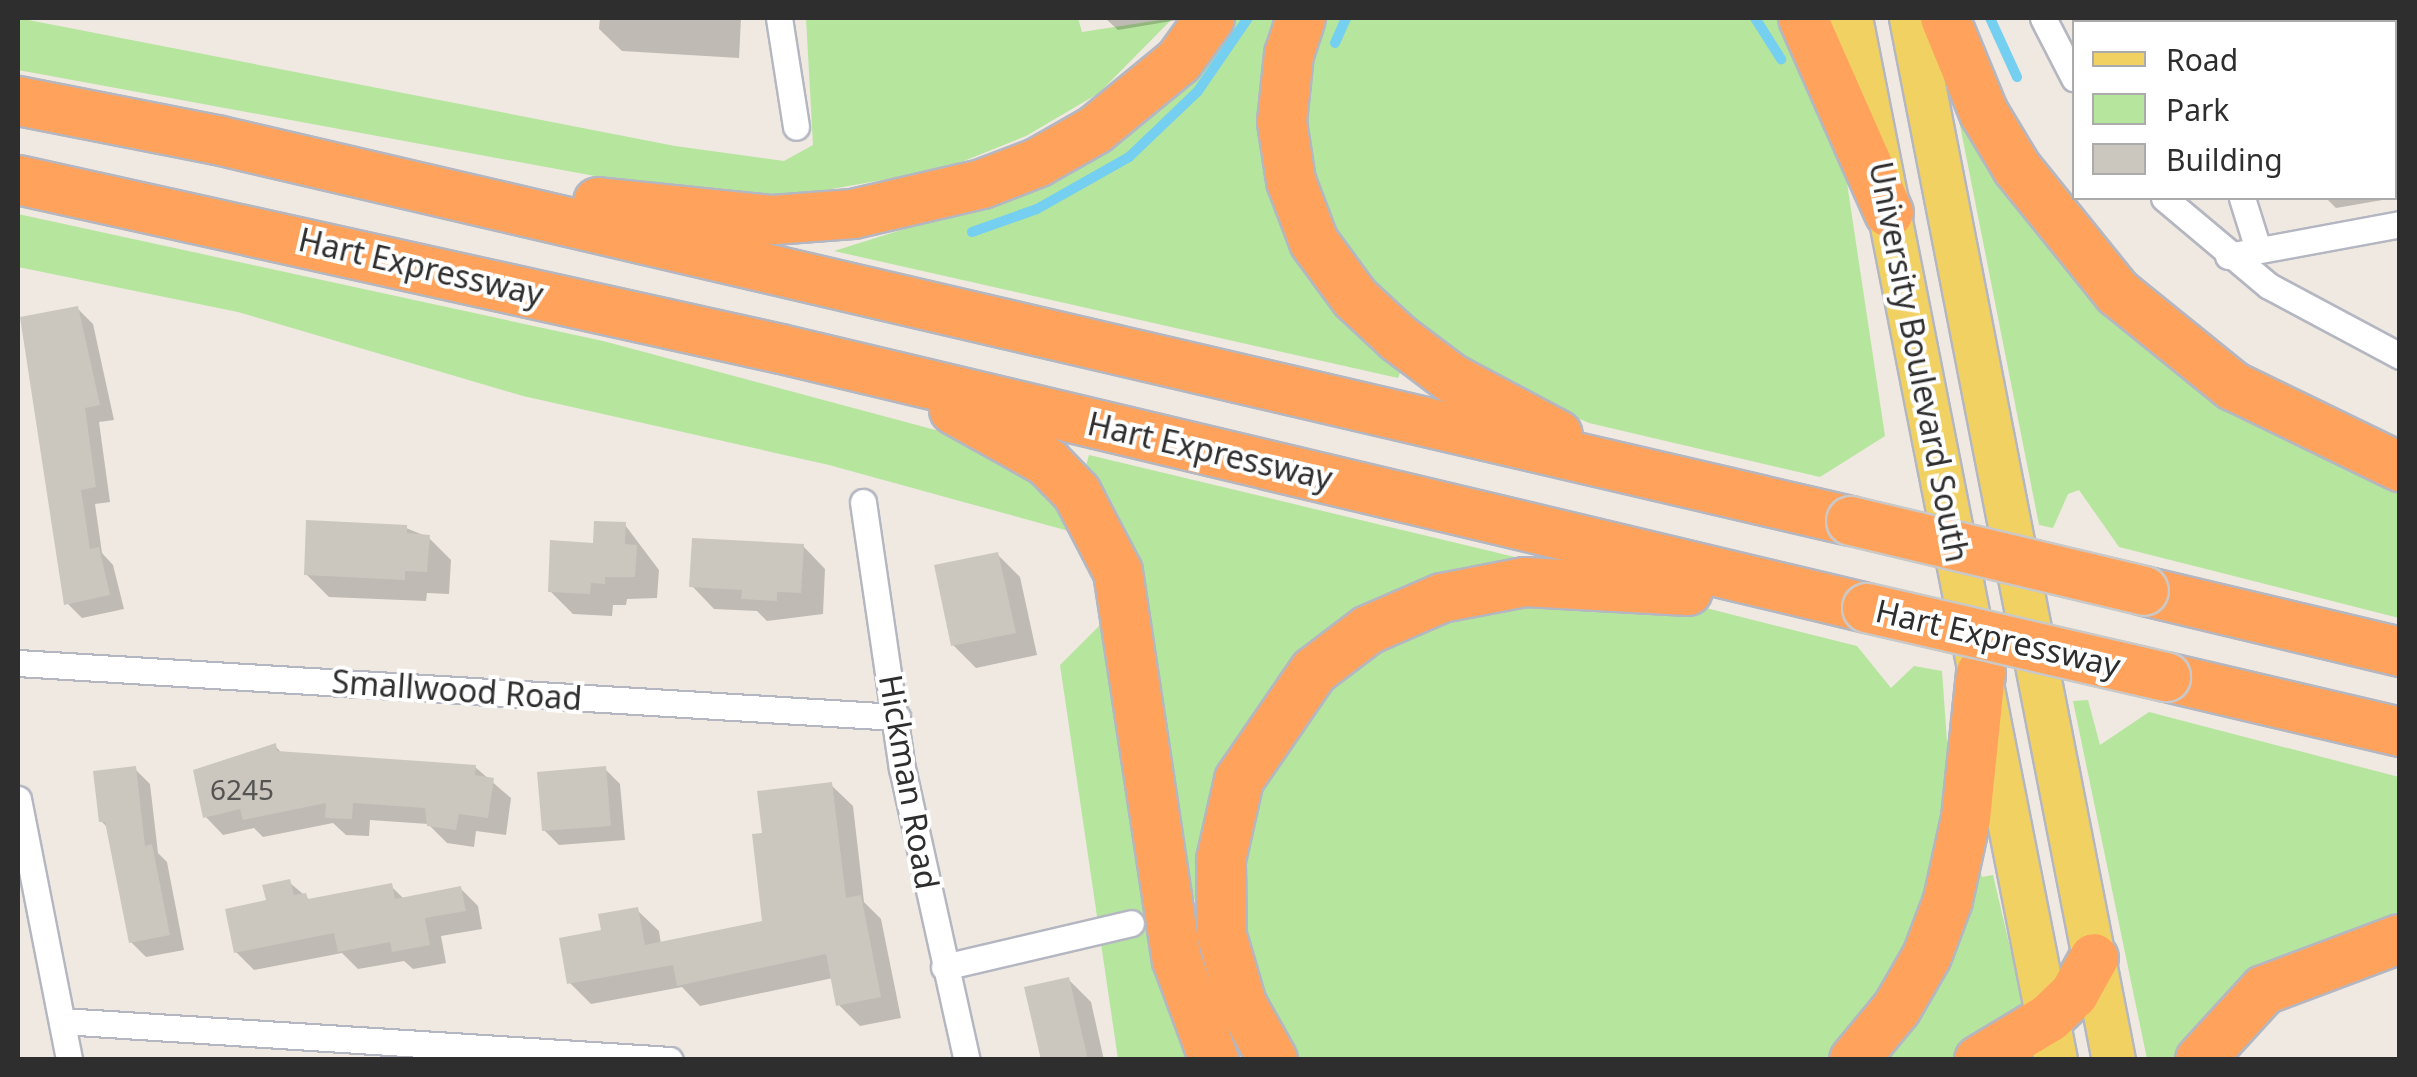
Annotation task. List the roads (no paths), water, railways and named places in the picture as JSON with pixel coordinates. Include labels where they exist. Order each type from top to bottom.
[{"type":"highway","points":[[378,177],[773,220],[869,211],[1037,163],[1140,96],[1180,60],[1210,18]]},
{"type":"highway","points":[[1301,18],[1288,54],[1282,122],[1291,181],[1314,242],[1355,298],[1450,378],[1643,474]]},
{"type":"highway","points":[[1803,18],[1889,213]]},
{"type":"highway","points":[[1945,18],[1984,113],[2016,168],[2118,293],[2233,386],[2400,467]]},
{"type":"highway","points":[[18,100],[378,177],[2400,652]]},
{"type":"highway","name":"Hart Expressway","points":[[18,180],[781,349],[2400,732]]},
{"type":"highway","points":[[781,349],[1004,433],[1047,462],[1101,531],[1118,572],[1176,960],[1214,1060]]},
{"type":"highway","points":[[1272,1060],[1242,1004],[1222,936],[1221,860],[1238,780],[1314,671],[1368,630],[1442,598],[1525,582],[1595,582],[1867,608]]},
{"type":"highway","points":[[1854,1060],[1904,995],[1948,900],[1966,818],[1981,673]]},
{"type":"highway","points":[[2200,1060],[2264,990],[2301,971],[2400,939]]},
{"type":"highway","points":[[1979,1060],[2053,1039],[2094,958]]},
{"type":"main road","name":"University Boulevard South","points":[[1851,18],[2053,1039]]},
{"type":"main road","name":"University Boulevard South","points":[[1911,18],[2114,1060]]},
{"type":"street","points":[[779,18],[796,127]]},
{"type":"street","points":[[2043,18],[2072,74]]},
{"type":"street","points":[[2166,200],[2228,256],[2316,316],[2400,356]]},
{"type":"street","points":[[2243,200],[2258,249]]},
{"type":"street","points":[[2228,256],[2400,224]]},
{"type":"street","name":"Hickman Road","points":[[863,502],[897,717],[944,967],[967,1060]]},
{"type":"street","name":"Smallwood Road","points":[[18,663],[897,717]]},
{"type":"street","points":[[18,798],[70,1060]]},
{"type":"street","points":[[944,967],[1132,923]]},
{"type":"street","points":[[62,1021],[670,1060]]},
{"type":"waterway","points":[[972,232],[1037,209],[1129,157],[1198,91],[1248,18]]},
{"type":"waterway","points":[[1335,43],[1346,18]]},
{"type":"waterway","points":[[1755,18],[1781,59]]},
{"type":"waterway","points":[[1990,18],[2017,77]]}]
